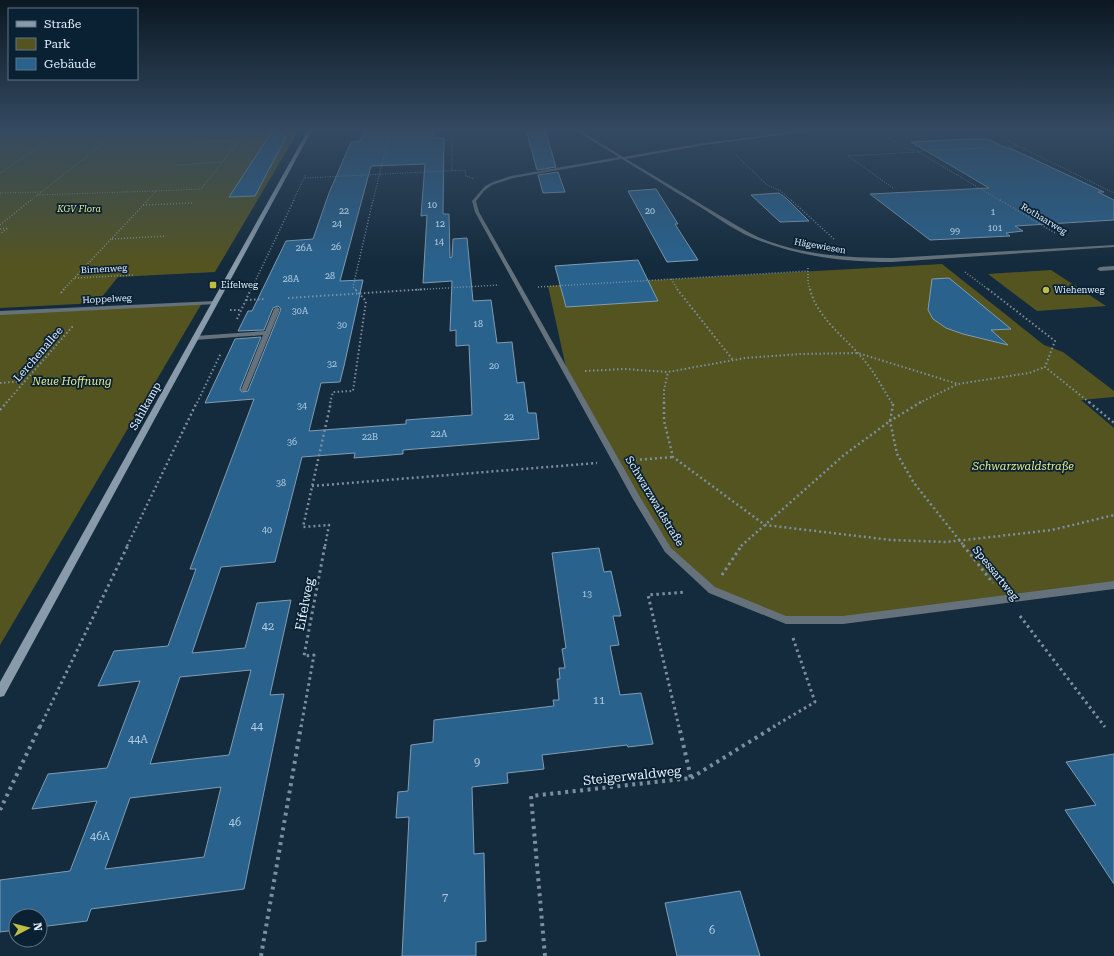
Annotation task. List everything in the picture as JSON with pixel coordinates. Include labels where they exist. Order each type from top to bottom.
[{"type":"street","name":"Sahlkamp","points":[[0,692],[285,175]]},
{"type":"street","points":[[490,184],[512,177],[526,175]]},
{"type":"street","name":"Hägewiesen","points":[[651,175],[737,228],[759,239],[811,254],[833,258],[856,260],[892,260],[1114,246]]},
{"type":"street","name":"Schwarzwaldstraße","points":[[490,184],[482,190],[474,201],[477,212],[637,499],[668,550],[712,590],[786,620],[843,620],[1114,585]]},
{"type":"street","points":[[1100,269],[1114,268]]},
{"type":"street","name":"Hoppelweg","points":[[0,313],[215,302]]},
{"type":"street","points":[[244,390],[277,309]]},
{"type":"street","points":[[195,338],[267,333]]},
{"type":"path","points":[[0,225],[64,175]]},
{"type":"path","points":[[37,195],[201,189],[212,175]]},
{"type":"path","points":[[0,810],[306,175]]},
{"type":"path","points":[[305,178],[368,175]]},
{"type":"path","name":"Eifelweg","points":[[261,956],[314,655],[304,656],[329,525],[303,527],[333,392],[353,391],[366,301],[354,287],[380,175]]},
{"type":"path","points":[[466,175],[466,176],[490,184]]},
{"type":"path","points":[[756,175],[767,185],[781,191],[856,260]]},
{"type":"path","name":"Rothaarweg","points":[[874,175],[893,188]]},
{"type":"path","name":"Rothaarweg","points":[[956,175],[1080,248]]},
{"type":"path","points":[[1077,175],[1114,193]]},
{"type":"path","name":"Birnenweg","points":[[44,311],[156,190]]},
{"type":"path","points":[[0,193],[42,192]]},
{"type":"path","points":[[142,205],[192,203]]},
{"type":"path","points":[[0,229],[8,228],[0,234]]},
{"type":"path","points":[[112,239],[166,236]]},
{"type":"path","name":"Spessartweg","points":[[811,254],[808,271],[808,289],[817,306],[848,344],[858,353],[893,405],[890,421],[897,454],[914,483],[1105,727]]},
{"type":"path","points":[[712,590],[742,545],[844,455],[890,421],[918,404],[958,384],[1029,373],[1045,367],[1055,342],[947,257]]},
{"type":"path","points":[[285,298],[808,271]]},
{"type":"path","name":"Birnenweg","points":[[75,278],[134,275]]},
{"type":"path","points":[[671,279],[677,289],[733,360]]},
{"type":"path","points":[[246,300],[270,298]]},
{"type":"path","name":"Lerchenallee","points":[[0,410],[88,309]]},
{"type":"path","points":[[567,372],[624,369],[668,372],[733,360],[801,354],[858,353],[958,384]]},
{"type":"path","points":[[1045,367],[1114,423]]},
{"type":"path","points":[[668,372],[664,390],[664,421],[673,457],[714,489],[765,525],[891,540],[959,541],[1052,530],[1114,515]]},
{"type":"path","points":[[0,382],[24,381]]},
{"type":"path","points":[[628,461],[673,457]]},
{"type":"path","points":[[312,486],[600,463]]},
{"type":"path","name":"Steigerwaldweg","points":[[545,956],[531,796],[691,778],[648,595],[712,590]]},
{"type":"path","points":[[691,778],[815,702],[786,620]]},
{"type":"green space","name":"KGV Flora","points":[[0,175],[273,175],[215,272],[118,277],[97,303],[0,308]]},
{"type":"green space","points":[[942,264],[1044,345],[1063,352],[1114,391],[1114,397],[1081,400],[1114,428],[1114,585],[843,620],[786,620],[712,590],[668,550],[567,372],[548,286]]},
{"type":"green space","name":"Wiehenweg","points":[[1051,270],[1106,306],[1037,311],[988,274]]},
{"type":"green space","name":"Neue Hoffnung","points":[[202,303],[0,645],[0,313]]},
{"type":"building","points":[[244,175],[266,175],[255,196],[229,197]]},
{"type":"building","points":[[337,175],[369,175],[340,281],[363,280],[344,366],[340,382],[321,383],[309,431],[406,424],[406,420],[472,415],[469,345],[456,346],[456,330],[450,331],[452,281],[423,283],[427,215],[421,216],[424,175],[444,175],[443,214],[449,214],[450,258],[452,257],[453,239],[467,238],[473,301],[491,300],[497,343],[512,342],[517,383],[524,382],[528,413],[536,413],[539,439],[403,450],[403,454],[354,458],[355,453],[302,457],[275,562],[221,567],[192,653],[245,648],[257,603],[291,600],[270,695],[284,694],[244,889],[91,909],[87,921],[48,926],[48,908],[8,908],[8,931],[0,932],[0,880],[70,871],[97,801],[32,809],[48,774],[107,768],[140,681],[98,686],[114,651],[168,646],[196,569],[190,569],[254,399],[205,403],[235,339],[261,337],[240,389],[242,392],[248,391],[281,309],[278,306],[273,308],[264,330],[238,331],[248,311],[252,311],[286,241],[313,239]],"holes":[[[251,670],[229,755],[150,764],[180,677]],[[221,787],[204,857],[105,869],[130,798]]]},
{"type":"building","points":[[538,175],[559,175],[565,192],[543,193]]},
{"type":"building","points":[[966,175],[1067,175],[1104,192],[1098,192],[1114,200],[1114,220],[1015,226],[1023,231],[1006,233],[1010,236],[930,240],[870,194],[989,188]]},
{"type":"building","points":[[656,189],[678,224],[675,224],[698,260],[667,262],[628,191]]},
{"type":"building","points":[[779,193],[809,221],[780,222],[751,195]]},
{"type":"building","points":[[638,260],[658,301],[566,307],[555,266]]},
{"type":"building","points":[[949,278],[1011,329],[991,330],[1008,345],[963,334],[946,328],[933,319],[928,310],[932,279]]},
{"type":"building","points":[[599,548],[604,572],[611,571],[621,616],[613,616],[619,645],[610,646],[620,695],[641,693],[653,744],[628,747],[627,745],[542,755],[544,769],[507,773],[508,783],[472,787],[474,854],[484,853],[486,941],[476,942],[476,956],[402,956],[409,817],[396,818],[398,792],[408,791],[411,745],[433,742],[434,720],[554,706],[553,700],[559,700],[557,679],[560,679],[559,668],[565,668],[562,649],[566,648],[552,553]]},
{"type":"building","points":[[1114,754],[1114,884],[1065,810],[1096,805],[1066,762]]},
{"type":"building","points":[[740,891],[760,956],[677,956],[665,903]]},
{"type":"place","name":"Eifelweg","points":[[213,285]]},
{"type":"place","name":"Wiehenweg","points":[[1046,290]]}]
